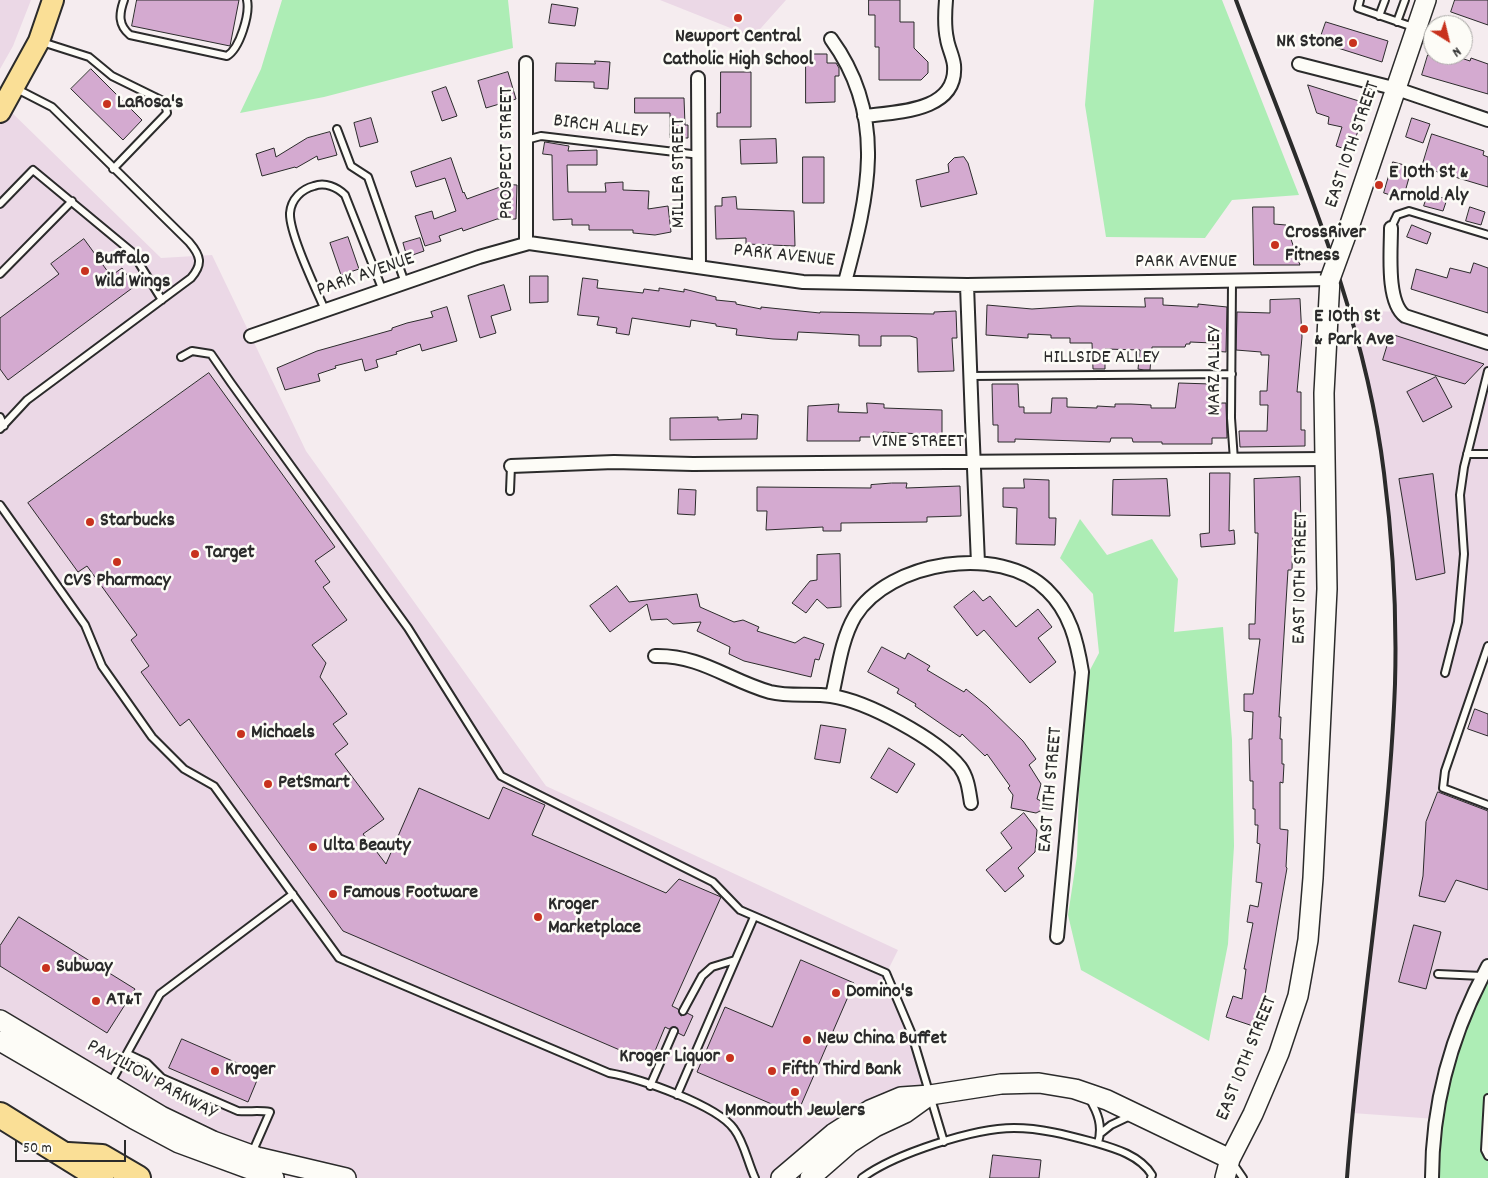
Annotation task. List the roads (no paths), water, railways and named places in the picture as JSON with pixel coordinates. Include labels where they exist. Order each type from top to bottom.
[{"type":"highway","points":[[0,1115],[101,1178]]},
{"type":"highway","points":[[64,1155],[102,1157],[138,1178]]},
{"type":"main road","points":[[0,112],[39,41],[54,0]]},
{"type":"main road","name":"EAST 10TH STREET","points":[[1225,1178],[1230,1159],[1253,1114],[1279,1053],[1298,996],[1308,940],[1313,878],[1327,588],[1324,383],[1330,279],[1354,214],[1426,0]]},
{"type":"main road","name":"PAVILION PARKWAY","points":[[0,1020],[179,1143],[248,1162],[346,1178]]},
{"type":"main road","name":"PAVILION PARKWAY","points":[[0,1041],[105,1093]]},
{"type":"main road","points":[[781,1178],[834,1133],[870,1110],[901,1097],[930,1095],[1001,1084],[1038,1083],[1086,1093],[1138,1113],[1230,1159]]},
{"type":"main road","points":[[810,1178],[850,1143],[875,1127],[905,1113],[930,1095]]},
{"type":"main road","name":"EAST 10TH STREET","points":[[1214,1178],[1230,1159]]},
{"type":"main road","name":"PAVILION PARKWAY","points":[[248,1162],[274,1178]]},
{"type":"street","points":[[864,116],[924,108],[941,98],[950,83],[954,66],[946,37],[946,0]]},
{"type":"street","points":[[830,39],[846,60],[868,132],[868,171],[863,217],[845,282]]},
{"type":"street","name":"PROSPECT STREET","points":[[526,63],[526,243]]},
{"type":"street","points":[[1299,64],[1397,89],[1487,116]]},
{"type":"street","name":"MILLER STREET","points":[[698,78],[700,267]]},
{"type":"street","points":[[1391,228],[1393,299],[1400,312],[1405,316],[1488,343]]},
{"type":"street","name":"PARK AVENUE","points":[[251,336],[526,243],[803,282],[967,285],[1330,279]]},
{"type":"street","points":[[967,285],[971,431],[978,563]]},
{"type":"street","name":"VINE STREET","points":[[511,466],[614,462],[693,464],[1325,460]]},
{"type":"street","name":"EAST 11TH STREET","points":[[832,696],[844,640],[855,616],[875,593],[900,577],[936,566],[978,563],[998,565],[1034,579],[1041,584],[1059,604],[1070,622],[1078,647],[1082,672],[1057,937]]},
{"type":"street","points":[[655,656],[691,659],[747,684],[773,692],[832,696],[869,707],[898,721],[948,756],[960,768],[968,782],[971,803]]},
{"type":"street","points":[[1432,1178],[1432,1146],[1443,1079],[1453,1043],[1470,999],[1485,971]]},
{"type":"lane","points":[[124,0],[120,14],[123,29],[130,35],[228,56],[235,51],[249,9],[247,0]]},
{"type":"lane","points":[[1360,0],[1358,8],[1417,28]]},
{"type":"lane","points":[[1380,16],[1385,0]]},
{"type":"lane","points":[[1397,22],[1405,0]]},
{"type":"lane","points":[[39,41],[89,57],[112,76],[166,102],[167,114],[114,169]]},
{"type":"lane","points":[[2,427],[27,400],[191,278],[199,269],[198,256],[188,242],[52,107],[14,88]]},
{"type":"lane","points":[[337,129],[351,166],[368,177],[405,283]]},
{"type":"lane","name":"BIRCH ALLEY","points":[[526,140],[541,136],[700,155]]},
{"type":"lane","points":[[0,204],[33,170],[132,252],[162,300]]},
{"type":"lane","points":[[325,310],[303,261],[290,213],[298,194],[316,185],[339,188],[345,194],[383,291]]},
{"type":"lane","points":[[0,274],[72,201]]},
{"type":"lane","points":[[1391,228],[1397,215],[1410,211],[1488,235]]},
{"type":"lane","name":"MARZ ALLEY","points":[[1232,282],[1234,460]]},
{"type":"lane","points":[[181,357],[192,351],[211,354],[222,367],[231,383],[408,628],[500,776],[713,882],[740,910],[886,974],[911,1032],[944,1142]]},
{"type":"lane","points":[[1445,673],[1458,622],[1464,554],[1460,495],[1467,454],[1488,371]]},
{"type":"lane","name":"HILLSIDE ALLEY","points":[[970,376],[1232,374]]},
{"type":"lane","points":[[0,417],[2,427]]},
{"type":"lane","points":[[1467,454],[1488,454]]},
{"type":"lane","points":[[510,490],[511,466]]},
{"type":"lane","points":[[0,505],[85,625],[102,666],[152,737],[184,769],[214,786],[339,958],[609,1073],[627,1076],[677,1095],[726,1119],[735,1130],[756,1178]]},
{"type":"lane","points":[[1488,646],[1442,784],[1443,788],[1449,792],[1488,804]]},
{"type":"lane","points":[[105,1093],[160,994],[293,894]]},
{"type":"lane","points":[[677,1095],[754,917]]},
{"type":"lane","points":[[683,1011],[702,976],[712,967],[735,960]]},
{"type":"lane","points":[[1438,974],[1485,971]]},
{"type":"lane","points":[[650,1086],[674,1031]]},
{"type":"lane","points":[[128,1054],[147,1063],[162,1078],[238,1111],[248,1112],[258,1109],[270,1112],[248,1162]]},
{"type":"lane","points":[[1086,1093],[1095,1108],[1101,1133],[1098,1144]]},
{"type":"lane","points":[[1488,1098],[1485,1150],[1488,1156]]},
{"type":"lane","points":[[1101,1133],[1119,1120],[1138,1113]]},
{"type":"lane","points":[[862,1178],[872,1170],[944,1142],[972,1133],[1013,1128],[1059,1133],[1111,1147],[1142,1162],[1147,1167],[1152,1178]]},
{"type":"lane","points":[[1230,1159],[1243,1178]]},
{"type":"railway","points":[[1236,0],[1303,174],[1343,291],[1360,351],[1374,412],[1390,526],[1394,578],[1395,631],[1392,746],[1347,1178]]},
{"type":"place","name":"Newport Central Catholic High School","points":[[738,18]]},
{"type":"place","name":"NK Stone","points":[[1353,43]]},
{"type":"place","name":"LaRosa's","points":[[107,104]]},
{"type":"place","name":"E 10th St & Arnold Aly","points":[[1379,185]]},
{"type":"place","name":"CrossRiver Fitness","points":[[1275,245]]},
{"type":"place","name":"Buffalo Wild Wings","points":[[85,271]]},
{"type":"place","name":"E 10th St & Park Ave","points":[[1304,329]]},
{"type":"place","name":"Starbucks","points":[[90,522]]},
{"type":"place","name":"Target","points":[[195,554]]},
{"type":"place","name":"CVS Pharmacy","points":[[117,562]]},
{"type":"place","name":"Michaels","points":[[241,734]]},
{"type":"place","name":"PetSmart","points":[[268,784]]},
{"type":"place","name":"Ulta Beauty","points":[[313,847]]},
{"type":"place","name":"Famous Footware","points":[[333,894]]},
{"type":"place","name":"Kroger Marketplace","points":[[538,917]]},
{"type":"place","name":"Subway","points":[[46,968]]},
{"type":"place","name":"Domino's","points":[[836,993]]},
{"type":"place","name":"AT&T","points":[[96,1001]]},
{"type":"place","name":"New China Buffet","points":[[807,1040]]},
{"type":"place","name":"Kroger Liquor","points":[[730,1058]]},
{"type":"place","name":"Kroger","points":[[215,1071]]},
{"type":"place","name":"Fifth Third Bank","points":[[772,1071]]},
{"type":"place","name":"Monmouth Jewlers","points":[[795,1092]]}]
